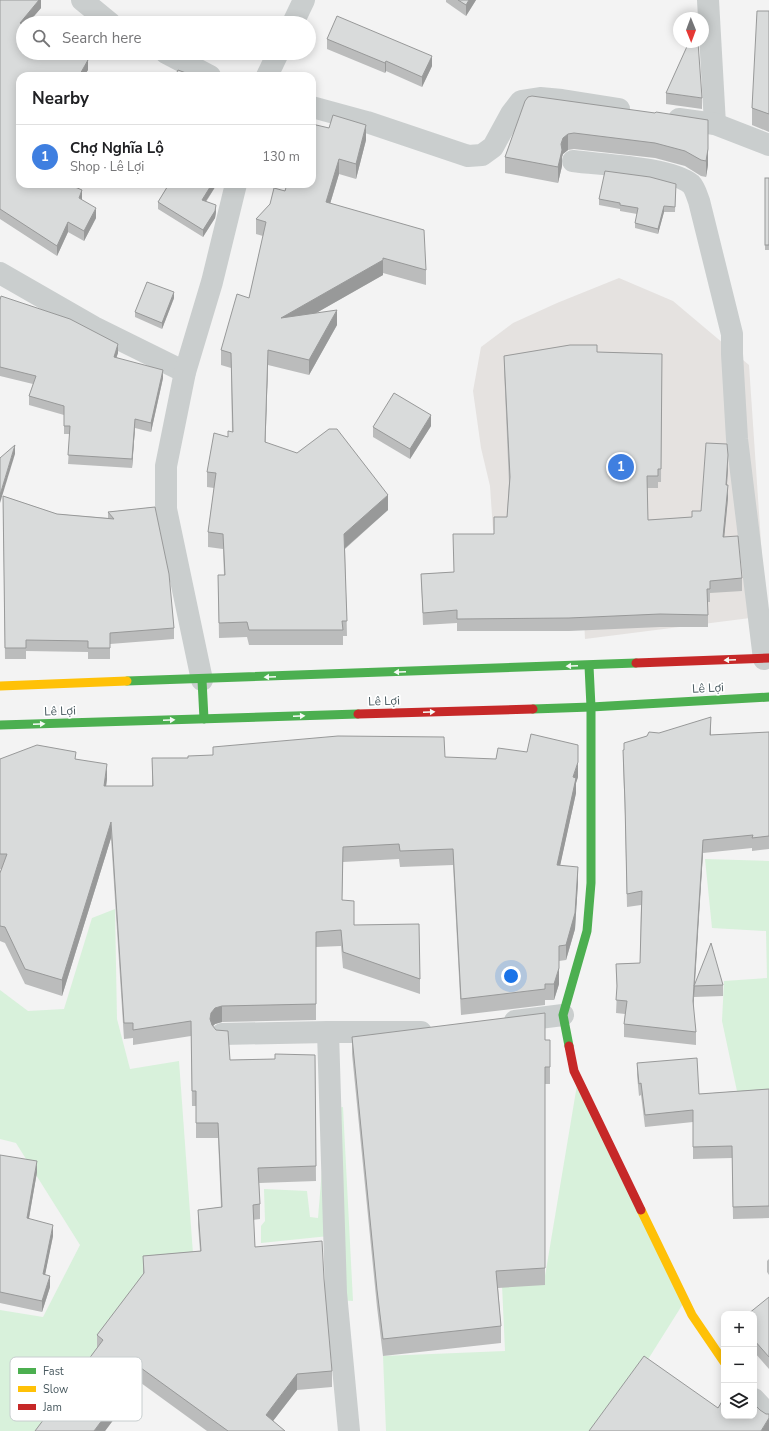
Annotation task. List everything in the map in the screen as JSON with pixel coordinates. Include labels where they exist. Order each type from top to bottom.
[{"type":"main road","points":[[0,686],[589,666],[766,658]]},
{"type":"main road","points":[[589,666],[591,707],[591,883],[587,931],[563,1016],[574,1071],[692,1315],[721,1358]]},
{"type":"main road","points":[[202,680],[204,719]]},
{"type":"main road","name":"Lê Lợi","points":[[0,725],[591,707],[769,697]]},
{"type":"street","points":[[82,0],[101,16]]},
{"type":"street","points":[[296,16],[304,0]]},
{"type":"street","points":[[708,0],[715,124]]},
{"type":"street","points":[[179,60],[202,72]]},
{"type":"street","points":[[268,72],[274,60]]},
{"type":"street","points":[[316,108],[367,122],[468,156],[482,155],[493,147],[511,114],[521,101],[540,98],[562,100],[638,112]]},
{"type":"street","points":[[661,116],[715,124],[769,145]]},
{"type":"street","points":[[573,161],[660,171],[680,177],[692,185],[699,201],[732,334],[737,440],[766,658]]},
{"type":"street","points":[[202,680],[166,509],[166,466],[185,372],[212,282],[235,188]]},
{"type":"street","points":[[0,273],[94,327],[185,372]]},
{"type":"street","points":[[492,1024],[563,1016]]},
{"type":"street","points":[[222,1034],[328,1032],[414,1033],[437,1030]]},
{"type":"street","points":[[328,1032],[336,1293],[349,1431]]},
{"type":"street","points":[[757,1402],[769,1415]]},
{"type":"shaded area","points":[[619,278],[673,301],[749,365],[766,616],[585,639],[579,518],[493,530],[490,486],[481,448],[473,391],[481,347],[513,323],[557,303]]},
{"type":"green space","points":[[705,859],[769,861],[769,1137],[747,1138],[722,1021],[724,981],[767,978],[766,931],[712,928]]},
{"type":"green space","points":[[115,909],[117,1019],[130,1069],[179,1061],[193,1254],[108,1357],[10,1357],[10,1421],[55,1421],[47,1431],[0,1431],[0,1310],[43,1317],[80,1245],[16,1143],[0,1139],[0,990],[28,1011],[64,1009],[92,918]]},
{"type":"green space","points":[[578,1079],[686,1299],[603,1431],[386,1431],[383,1356],[505,1351],[502,1285],[544,1282]]},
{"type":"green space","points":[[343,1107],[353,1301],[336,1300],[329,1236],[261,1243],[261,1226],[265,1221],[264,1189],[307,1191],[310,1217],[318,1218],[327,1109]]},
{"type":"building","points":[[0,0],[39,0],[26,16],[16,16],[16,60],[88,60],[81,72],[16,72],[16,188],[77,188],[82,190],[79,198],[96,208],[84,231],[68,222],[57,246],[0,209]]},
{"type":"building","points":[[458,0],[469,0],[466,5]]},
{"type":"building","points":[[757,11],[769,11],[769,114],[752,108]]},
{"type":"building","points":[[337,16],[432,56],[422,77],[386,61],[385,63],[327,39]]},
{"type":"building","points":[[686,48],[698,48],[702,98],[666,93]]},
{"type":"building","points":[[532,96],[708,120],[708,149],[706,161],[701,160],[685,151],[655,143],[574,133],[568,134],[563,138],[558,167],[505,157],[525,101],[528,97]]},
{"type":"building","points":[[333,115],[366,125],[356,164],[339,159],[326,202],[424,230],[426,270],[383,258],[383,260],[281,318],[337,310],[309,360],[268,350],[265,442],[297,453],[329,429],[337,429],[388,495],[344,534],[347,621],[342,621],[343,630],[249,630],[247,622],[219,623],[218,575],[225,575],[223,534],[208,532],[216,473],[207,472],[214,433],[228,437],[228,431],[233,432],[231,353],[221,350],[237,294],[249,298],[266,222],[256,219],[270,204],[274,188],[285,191],[286,188],[316,188],[316,125],[329,128]]},
{"type":"building","points":[[605,171],[650,177],[676,184],[675,207],[664,206],[658,229],[635,223],[638,208],[599,199]]},
{"type":"building","points":[[765,178],[769,178],[769,245],[765,245]]},
{"type":"building","points":[[167,188],[210,188],[202,200],[216,205],[215,211],[203,230],[158,202]]},
{"type":"building","points":[[147,282],[174,292],[162,323],[135,312]]},
{"type":"building","points":[[1,296],[70,319],[118,344],[114,357],[163,370],[151,423],[135,419],[132,459],[68,455],[70,426],[64,426],[64,406],[29,396],[36,376],[0,367]]},
{"type":"building","points":[[570,345],[597,345],[597,352],[662,354],[661,469],[658,469],[658,476],[647,476],[648,520],[692,517],[692,511],[701,511],[706,443],[727,444],[728,455],[726,485],[728,485],[723,537],[738,536],[742,578],[710,581],[710,589],[707,589],[708,615],[660,614],[569,618],[457,619],[457,610],[423,613],[421,574],[454,572],[453,534],[494,534],[494,517],[507,517],[510,477],[504,356]]},
{"type":"building","points":[[394,393],[431,415],[410,449],[373,427]]},
{"type":"building","points":[[15,445],[0,495],[0,458]]},
{"type":"building","points":[[3,496],[57,514],[114,519],[108,512],[155,507],[169,574],[174,628],[110,633],[110,648],[88,648],[88,641],[26,640],[26,648],[5,648]]},
{"type":"building","points":[[711,717],[710,735],[769,732],[769,836],[752,838],[753,835],[703,840],[693,1001],[696,1032],[624,1024],[627,1001],[616,1000],[616,964],[640,963],[642,891],[627,894],[624,743],[647,736],[649,732],[659,733]]},
{"type":"building","points":[[531,734],[578,745],[578,762],[573,777],[576,778],[557,865],[578,867],[575,913],[566,945],[559,946],[559,968],[554,984],[545,984],[545,989],[461,999],[453,849],[400,851],[399,844],[343,847],[342,900],[354,901],[354,925],[419,924],[420,979],[343,952],[341,930],[316,932],[316,1004],[222,1006],[215,1008],[211,1013],[210,1019],[216,1030],[228,1031],[230,1060],[275,1059],[275,1054],[315,1055],[316,1166],[258,1168],[260,1204],[253,1205],[255,1247],[322,1241],[332,1371],[297,1374],[266,1415],[285,1431],[228,1431],[142,1369],[142,1357],[90,1357],[103,1340],[97,1335],[144,1273],[143,1256],[201,1251],[198,1210],[222,1207],[218,1123],[196,1123],[196,1091],[192,1091],[191,1021],[133,1030],[133,1023],[124,1023],[111,822],[62,980],[25,969],[5,927],[0,926],[0,873],[7,854],[0,854],[0,759],[37,745],[76,752],[75,759],[107,764],[104,786],[153,786],[152,758],[188,758],[188,756],[213,755],[213,747],[338,736],[444,737],[445,757],[496,759],[498,748],[527,752]]},
{"type":"building","points":[[711,943],[723,985],[694,986]]},
{"type":"building","points":[[545,1013],[545,1040],[550,1040],[550,1067],[545,1067],[545,1268],[496,1271],[501,1326],[383,1339],[352,1037]]},
{"type":"building","points":[[697,1058],[699,1094],[769,1089],[769,1206],[733,1207],[732,1146],[693,1147],[693,1110],[645,1115],[641,1083],[639,1084],[637,1063]]},
{"type":"building","points":[[0,1155],[37,1161],[27,1218],[53,1225],[43,1274],[50,1276],[42,1301],[0,1292]]},
{"type":"building","points":[[769,1297],[769,1357],[757,1343],[757,1311],[752,1311]]},
{"type":"building","points":[[644,1356],[718,1408],[721,1403],[721,1419],[757,1419],[757,1407],[766,1414],[769,1414],[769,1418],[761,1431],[589,1431]]},
{"type":"building","points":[[42,1421],[101,1421],[94,1431],[35,1431]]},
{"type":"traffic: fast","points":[[127,681],[636,663]]},
{"type":"traffic: fast","points":[[589,666],[591,707]]},
{"type":"traffic: fast","points":[[202,680],[204,719]]},
{"type":"traffic: fast","points":[[533,709],[769,697]]},
{"type":"traffic: fast","points":[[569,1046],[563,1015],[587,931],[591,883],[591,707]]},
{"type":"traffic: fast","points":[[0,725],[358,714]]},
{"type":"traffic: slow","points":[[0,686],[127,681]]},
{"type":"traffic: slow","points":[[641,1210],[692,1315],[721,1358]]},
{"type":"traffic: jam","points":[[636,663],[769,658]]},
{"type":"traffic: jam","points":[[358,714],[533,709]]},
{"type":"traffic: jam","points":[[569,1046],[574,1071],[641,1210]]},
{"type":"place","name":"Chợ Nghĩa Lộ","points":[[621,467]]}]
